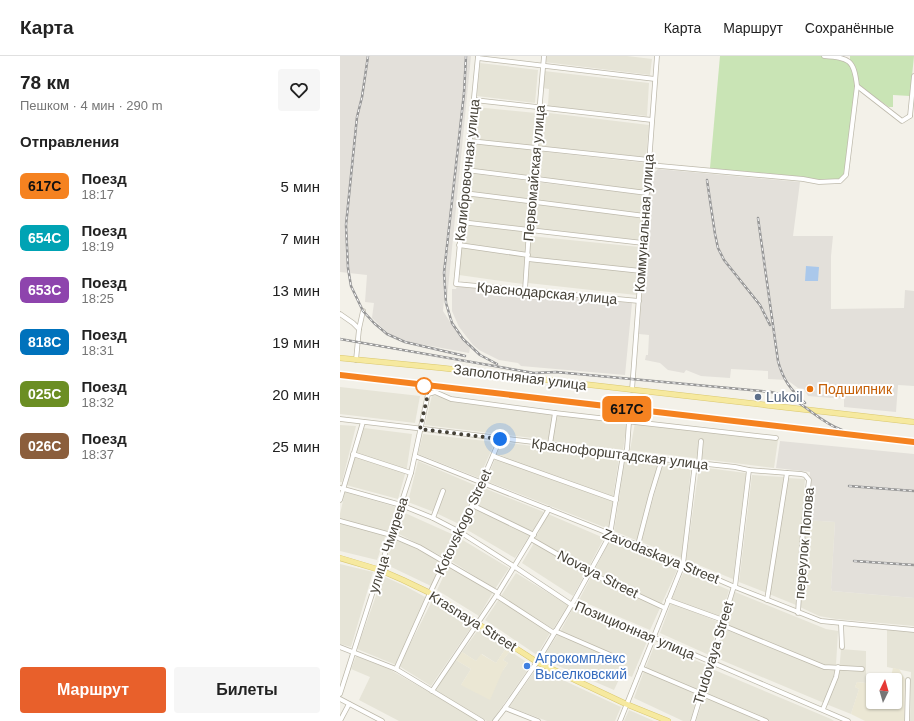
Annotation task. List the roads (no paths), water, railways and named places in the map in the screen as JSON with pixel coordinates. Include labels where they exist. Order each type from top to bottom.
[{"type":"main road","name":"Заполотняная улица","points":[[340,358],[442,368],[914,422]]},
{"type":"main road","name":"Krasnaya Street","points":[[340,558],[380,570],[430,594],[478,623],[537,662],[626,704],[668,721]]},
{"type":"street","name":"Первомайская улица","points":[[526,290],[535,148],[544,56]]},
{"type":"street","name":"Коммунальная улица","points":[[632,390],[657,56]]},
{"type":"street","points":[[470,141],[649,163],[803,179],[818,182],[840,181],[846,174],[857,86],[854,68],[848,61],[844,58],[824,56]]},
{"type":"street","points":[[478,57],[655,79]]},
{"type":"street","name":"Калибровочная улица","points":[[456,284],[478,57]]},
{"type":"street","points":[[857,86],[902,121],[912,116],[914,76]]},
{"type":"street","points":[[474,100],[652,120]]},
{"type":"street","points":[[466,170],[646,193]]},
{"type":"street","points":[[464,193],[645,216]]},
{"type":"street","points":[[461,222],[643,243]]},
{"type":"street","points":[[459,245],[528,257],[641,271]]},
{"type":"street","name":"Краснодарская улица","points":[[456,284],[639,301]]},
{"type":"street","points":[[356,360],[359,329],[363,311]]},
{"type":"street","points":[[340,314],[359,329]]},
{"type":"street","name":"улица Чмирева","points":[[340,694],[411,473],[428,394],[435,392],[451,399],[555,413]]},
{"type":"street","points":[[550,444],[555,413],[776,438]]},
{"type":"street","name":"Краснофорштадская улица","points":[[340,419],[550,444],[624,455],[805,475]]},
{"type":"street","points":[[340,500],[341,489],[363,422]]},
{"type":"street","points":[[495,721],[537,662],[572,605],[610,535],[622,461],[627,449],[629,422]]},
{"type":"street","name":"Kotovskogo Street","points":[[396,669],[445,561],[460,532],[494,456],[500,439]]},
{"type":"street","points":[[620,721],[683,564],[701,441]]},
{"type":"street","points":[[353,454],[411,473]]},
{"type":"street","name":"Zavodaskaya Street","points":[[415,456],[638,545],[798,613],[821,621],[841,624],[914,630]]},
{"type":"street","points":[[494,456],[616,500]]},
{"type":"street","points":[[638,545],[662,459]]},
{"type":"street","name":"Trudovaya Street","points":[[693,721],[734,586],[749,470]]},
{"type":"street","points":[[767,600],[787,473]]},
{"type":"street","name":"переулок Попова","points":[[798,613],[803,530],[809,480],[805,475]]},
{"type":"street","name":"Позиционная улица","points":[[341,489],[401,505],[433,518],[460,532],[515,566],[572,605],[653,637],[848,721]]},
{"type":"street","points":[[433,518],[443,491]]},
{"type":"street","name":"Novaya Street","points":[[472,505],[532,537],[590,573],[665,608]]},
{"type":"street","points":[[432,691],[498,595],[548,509]]},
{"type":"street","points":[[340,521],[391,535],[419,546],[445,561],[555,632],[615,657]]},
{"type":"street","points":[[668,600],[723,620]]},
{"type":"street","points":[[841,624],[842,647]]},
{"type":"street","points":[[722,625],[824,667],[862,669]]},
{"type":"street","points":[[340,647],[396,669],[482,721]]},
{"type":"street","points":[[823,709],[836,677],[838,667]]},
{"type":"street","points":[[641,668],[766,721]]},
{"type":"street","points":[[907,721],[908,680]]},
{"type":"street","points":[[340,699],[382,721]]},
{"type":"street","points":[[340,721],[349,704]]},
{"type":"street","points":[[505,708],[538,721]]},
{"type":"water","points":[[806,266],[819,267],[818,281],[805,281]]},
{"type":"railway","points":[[368,56],[362,97],[357,117],[346,225],[348,268],[351,286],[363,311],[387,334],[405,342],[465,356]]},
{"type":"railway","points":[[466,56],[464,93],[444,273],[446,303],[452,323],[463,339],[480,355],[497,364]]},
{"type":"railway","points":[[707,180],[718,248],[724,260],[760,305],[770,325]]},
{"type":"railway","points":[[758,218],[778,361],[782,374],[788,384],[805,403]]},
{"type":"railway","points":[[340,339],[534,373],[556,372],[771,392],[796,401],[836,428],[842,430]]},
{"type":"railway","points":[[340,375],[914,442]]},
{"type":"railway","points":[[849,486],[914,491]]},
{"type":"railway","points":[[854,561],[914,565]]},
{"type":"train","name":"617C","points":[[340,375],[914,442]]},
{"type":"place","name":"Подшипник","points":[[810,389]]},
{"type":"place","name":"Lukoil","points":[[758,397]]},
{"type":"place","name":"Агрокомплекс Выселковский","points":[[527,666]]}]
